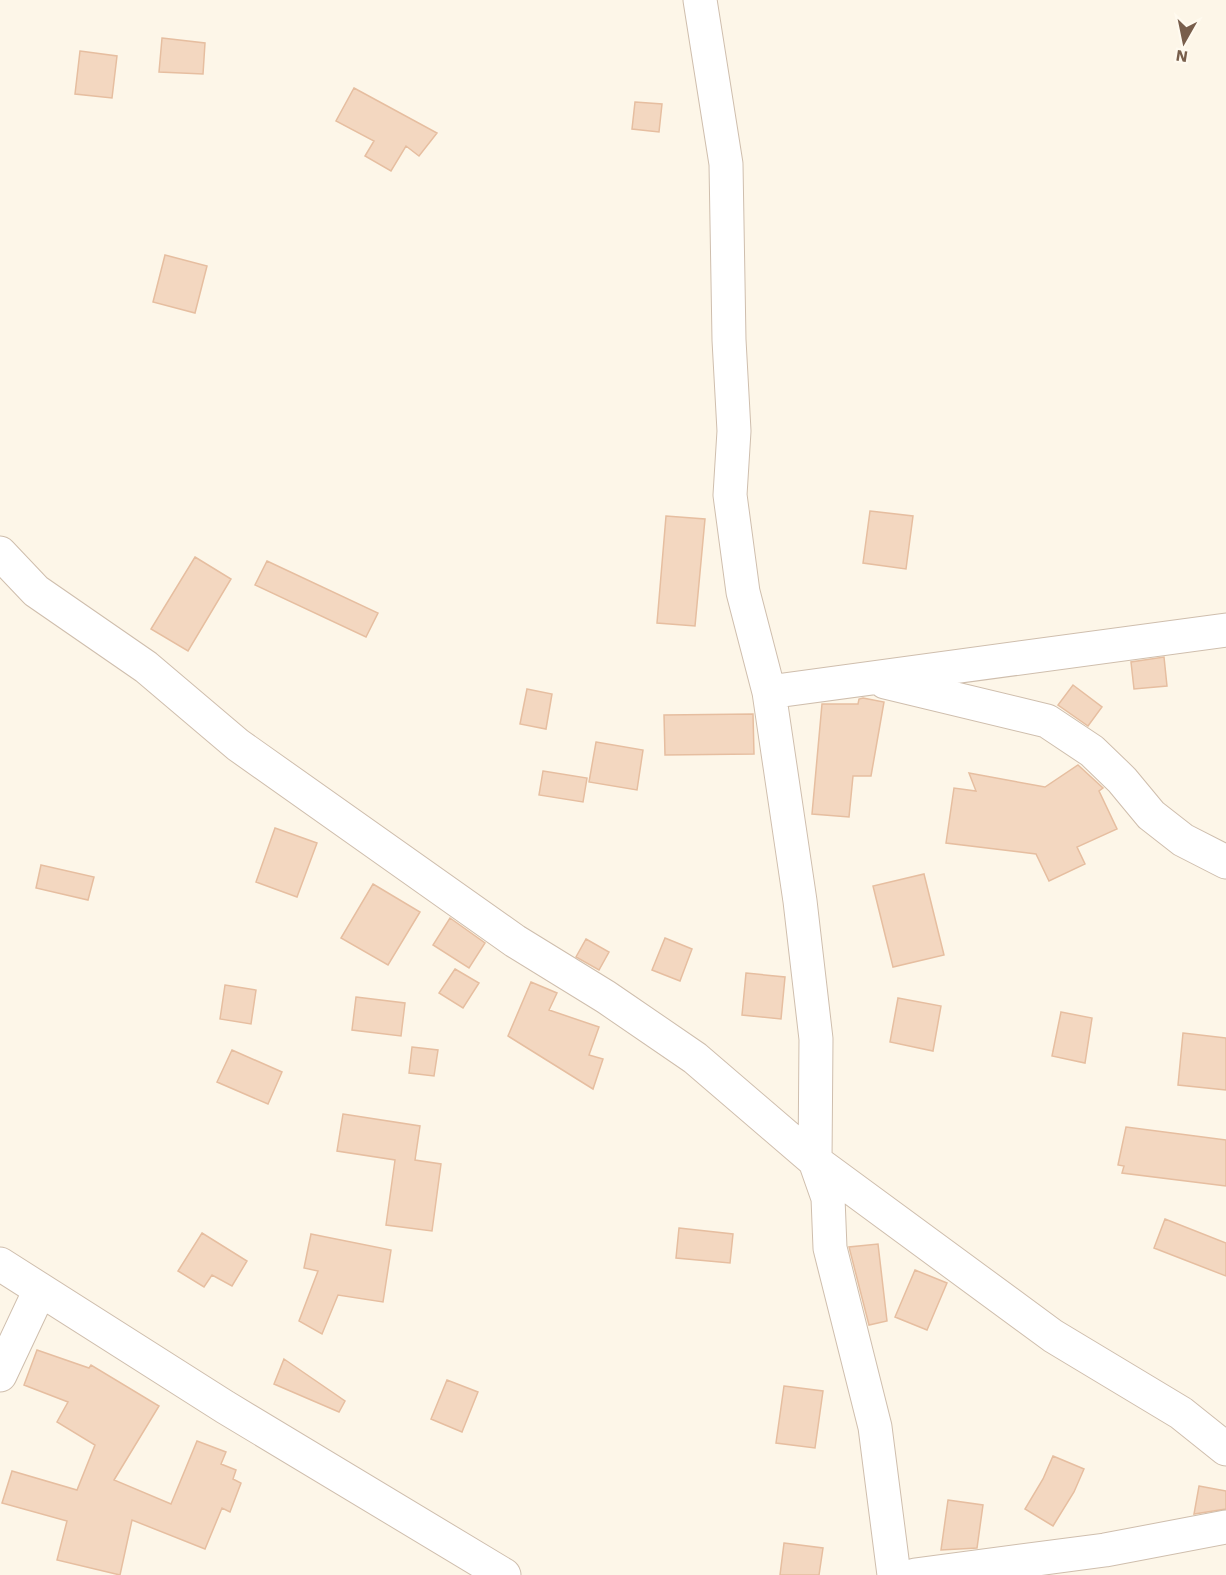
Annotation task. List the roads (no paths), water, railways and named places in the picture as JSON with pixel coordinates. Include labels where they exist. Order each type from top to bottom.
[{"type":"street","points":[[700,0],[726,164],[729,340],[734,431],[730,495],[743,592],[769,692],[800,901],[816,1039],[815,1161],[828,1198],[830,1248],[875,1427],[894,1575]]},
{"type":"street","points":[[0,553],[36,591],[146,667],[238,745],[515,941],[606,997],[695,1058],[815,1161],[1053,1336],[1181,1413],[1226,1449]]},
{"type":"street","points":[[769,692],[1226,630]]},
{"type":"street","points":[[866,678],[1047,721],[1092,751],[1122,780],[1151,815],[1183,840],[1226,862]]},
{"type":"street","points":[[0,1264],[225,1407],[504,1575]]},
{"type":"street","points":[[0,1375],[40,1290]]},
{"type":"street","points":[[915,1575],[1105,1550],[1226,1527]]}]
